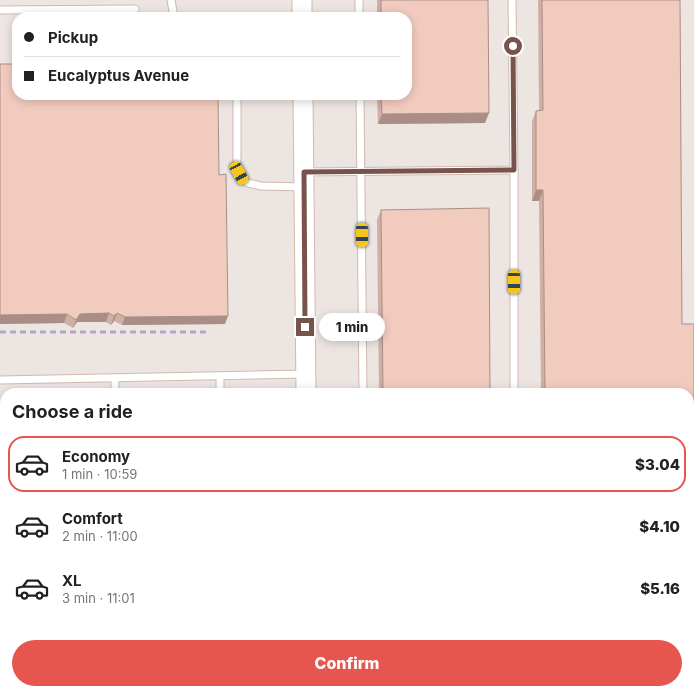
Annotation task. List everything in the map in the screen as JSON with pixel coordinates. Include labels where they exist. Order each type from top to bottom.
[{"type":"street","points":[[302,0],[302,12]]},
{"type":"street","points":[[303,100],[306,388]]},
{"type":"lane","points":[[171,0],[173,12]]},
{"type":"lane","points":[[359,0],[359,12]]},
{"type":"lane","points":[[512,0],[514,388]]},
{"type":"lane","points":[[0,10],[135,9]]},
{"type":"lane","points":[[238,100],[237,165],[243,180],[248,184],[261,186],[361,172],[514,170]]},
{"type":"lane","points":[[360,100],[363,388]]},
{"type":"lane","points":[[0,380],[306,374]]},
{"type":"lane","points":[[220,376],[220,388]]},
{"type":"lane","points":[[115,378],[115,388]]},
{"type":"shaded area","points":[[0,0],[694,0],[694,388],[0,388]]},
{"type":"building","points":[[381,0],[488,0],[489,113],[382,114],[381,100],[412,100],[412,12],[381,12]]},
{"type":"building","points":[[542,0],[680,0],[682,324],[694,324],[694,388],[545,388],[543,190],[536,190],[536,111],[543,110]]},
{"type":"building","points":[[0,64],[12,64],[12,100],[218,100],[219,175],[226,174],[228,316],[125,317],[117,313],[114,316],[109,313],[80,314],[76,320],[67,314],[0,315]]},
{"type":"building","points":[[489,208],[490,388],[383,388],[381,210]]},
{"type":"railway","points":[[0,332],[208,332]]},
{"type":"route","points":[[305,327],[304,172],[514,170],[513,46]]}]
